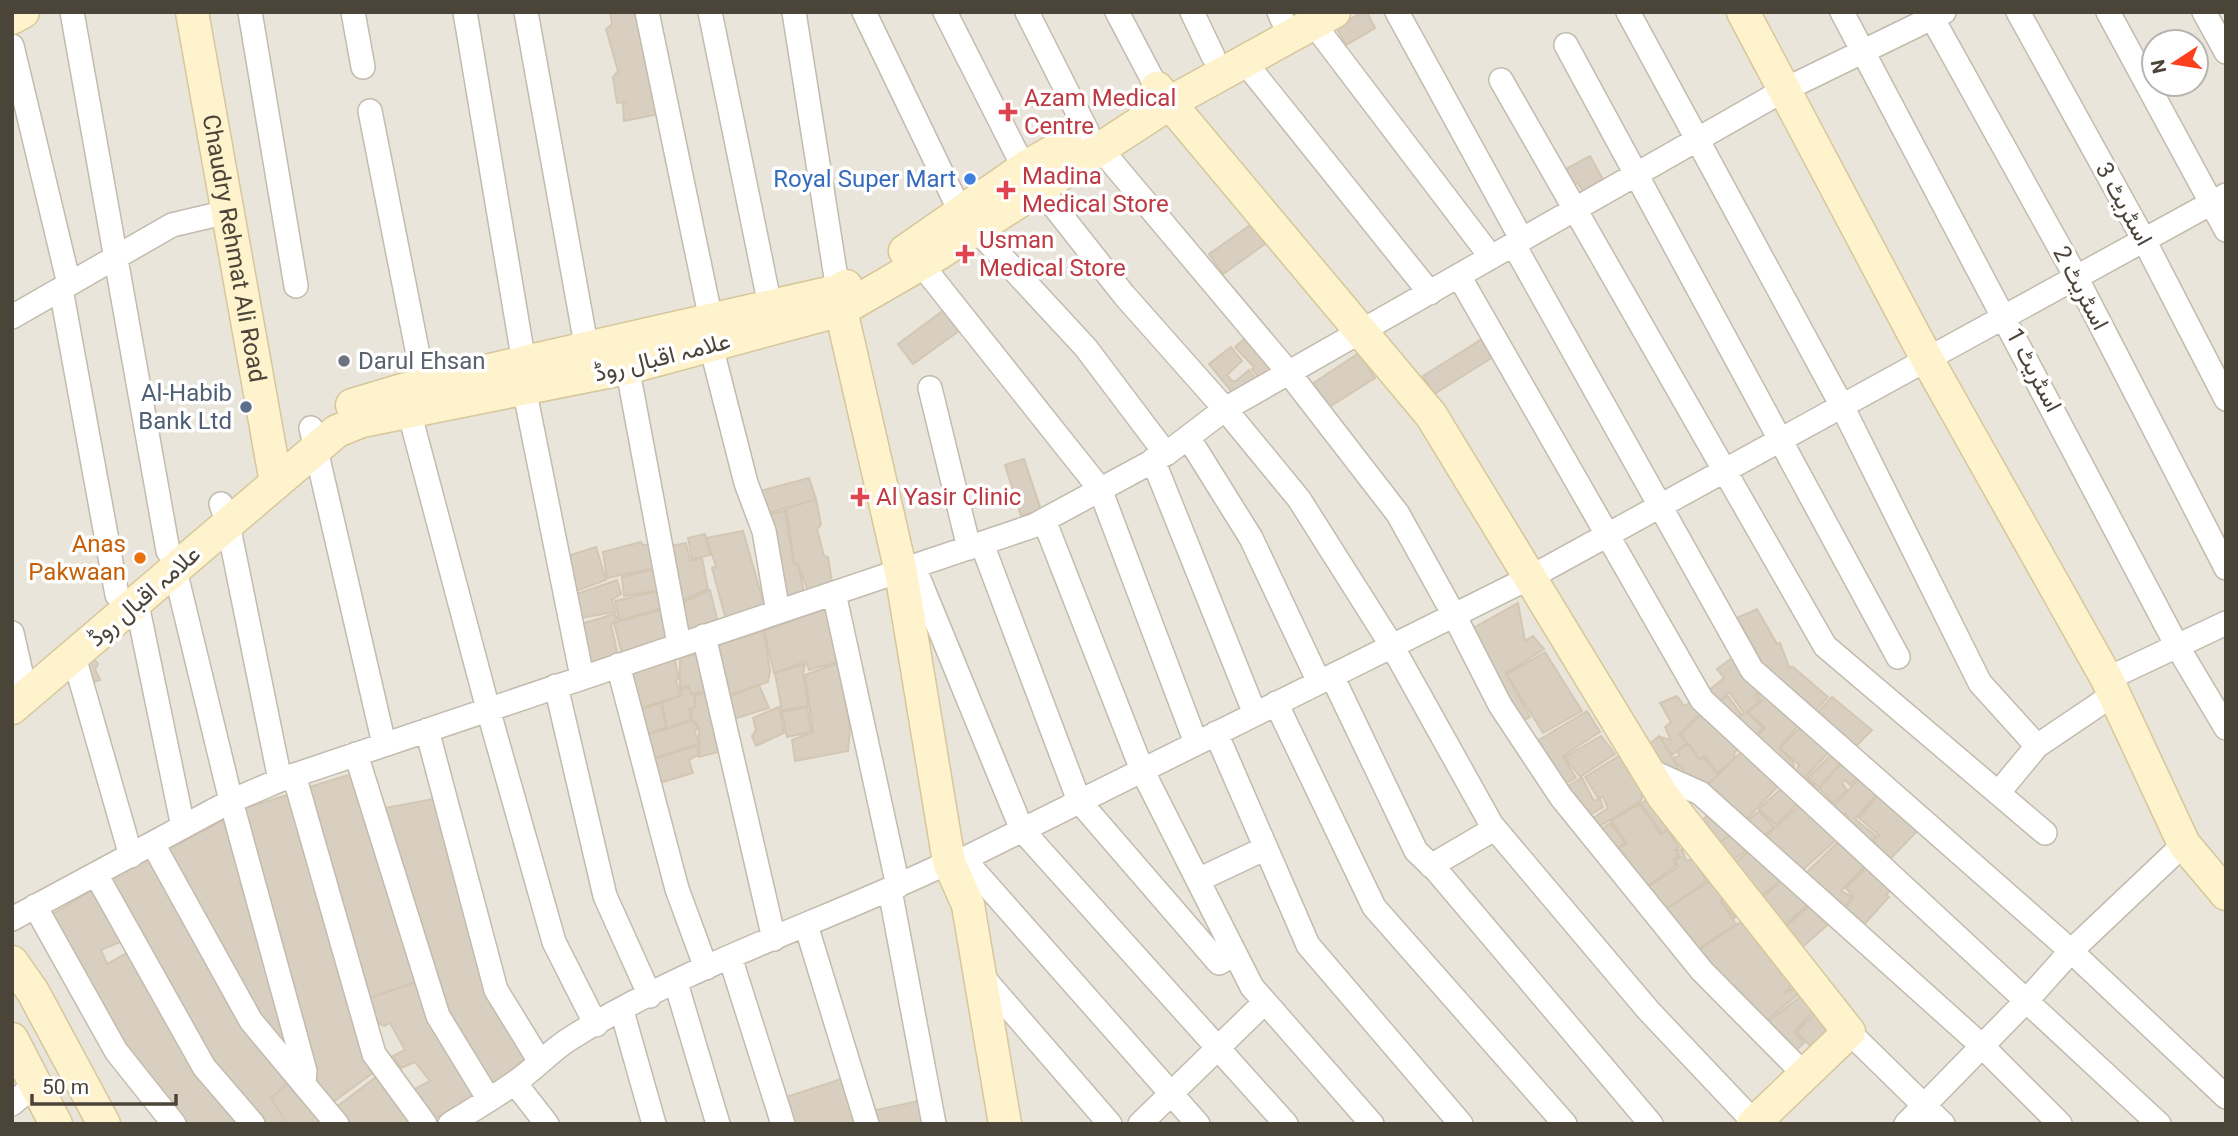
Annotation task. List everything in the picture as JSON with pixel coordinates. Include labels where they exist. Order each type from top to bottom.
[{"type":"street","points":[[12,18],[23,12]]},
{"type":"street","points":[[72,12],[114,259],[172,561],[231,801],[305,1071],[304,1084]]},
{"type":"street","name":"Chaudry Rehmat Ali Road","points":[[192,12],[274,473]]},
{"type":"street","points":[[250,12],[296,286]]},
{"type":"street","points":[[353,12],[363,67]]},
{"type":"street","points":[[465,12],[524,375],[582,677]]},
{"type":"street","points":[[526,12],[587,350]]},
{"type":"street","points":[[647,12],[711,333],[746,483],[764,531],[778,612]]},
{"type":"street","points":[[710,12],[770,306]]},
{"type":"street","points":[[794,12],[839,301],[908,569],[956,860],[968,905],[981,975],[1005,1124]]},
{"type":"street","points":[[863,12],[968,220],[1086,348],[1160,457],[1255,714]]},
{"type":"street","points":[[945,12],[1031,177],[1124,295],[1225,409],[1298,499],[1392,646],[1494,829],[1432,866]]},
{"type":"street","points":[[1027,12],[1093,139],[1289,373],[1398,514],[1500,705],[1562,797],[1702,971],[1803,1073]]},
{"type":"street","points":[[1117,12],[1163,96],[1363,331],[1430,415],[1663,796],[1849,1032],[1943,1124]]},
{"type":"street","points":[[1192,12],[1213,56]]},
{"type":"street","points":[[1397,12],[1518,242],[1752,670],[2071,951],[2226,1097]]},
{"type":"street","points":[[1628,12],[1842,406],[1980,683],[2037,746]]},
{"type":"street","points":[[1743,12],[1927,359],[2110,687],[2184,844],[2226,894]]},
{"type":"street","name":"اسٹریٹ 1","points":[[1842,12],[2177,646],[2226,728]]},
{"type":"street","name":"اسٹریٹ 3","points":[[2018,12],[2144,240],[2226,399]]},
{"type":"street","points":[[2108,12],[2218,199],[2226,230]]},
{"type":"street","points":[[2204,12],[2226,52]]},
{"type":"street","points":[[12,919],[97,876],[231,801],[287,778],[908,569],[1044,520],[1160,457],[1225,409],[1636,174],[1784,90],[1935,14]]},
{"type":"street","name":"اسٹریٹ 2","points":[[1935,14],[2076,277],[2226,568]]},
{"type":"street","points":[[1300,16],[1491,257]]},
{"type":"street","name":"علامہ اقبال روڈ","points":[[1163,96],[1244,61],[1300,16]]},
{"type":"street","name":"علامہ اقبال روڈ","points":[[17,681],[127,599],[172,561],[314,438],[332,411],[625,355],[839,301],[921,264],[968,220],[1031,177],[1163,96],[1213,56],[1300,16]]},
{"type":"street","points":[[1566,45],[1898,657]]},
{"type":"street","points":[[12,46],[65,287],[127,599],[183,827]]},
{"type":"street","points":[[1244,61],[1430,293]]},
{"type":"street","points":[[1502,80],[1825,646],[2045,833]]},
{"type":"street","points":[[370,111],[412,396],[488,709],[554,942],[596,1025]]},
{"type":"street","points":[[464,1120],[488,1098],[515,1083],[539,1060],[596,1025],[676,982],[1022,830],[1531,577],[2218,199]]},
{"type":"street","points":[[12,317],[172,225],[227,212]]},
{"type":"street","name":"علامہ اقبال روڈ","points":[[711,333],[770,306],[839,301],[909,248],[968,220]]},
{"type":"street","points":[[921,264],[1100,489],[1206,738],[1266,848],[1308,945],[1461,1124]]},
{"type":"street","points":[[1459,276],[1702,700],[2028,999],[2159,1124]]},
{"type":"street","name":"علامہ اقبال روڈ","points":[[524,375],[587,350],[625,355]]},
{"type":"street","points":[[625,355],[679,644]]},
{"type":"street","points":[[930,388],[975,546],[1079,801],[1219,963],[1235,954]]},
{"type":"street","points":[[1188,437],[1251,538],[1416,851],[1432,866],[1651,1124]]},
{"type":"street","points":[[314,438],[384,744]]},
{"type":"street","points":[[225,514],[287,778],[374,1054],[425,1124]]},
{"type":"street","points":[[1044,520],[1142,770],[1252,987],[1372,1124]]},
{"type":"street","points":[[908,569],[1022,830],[1286,1124]]},
{"type":"street","points":[[834,593],[894,888],[934,1124]]},
{"type":"street","name":"علامہ اقبال روڈ","points":[[12,708],[74,657],[127,599]]},
{"type":"street","points":[[1999,792],[2037,746],[2110,687],[2177,646],[2226,623]]},
{"type":"street","points":[[12,633],[17,681]]},
{"type":"street","points":[[704,636],[774,939]]},
{"type":"street","points":[[74,657],[131,856]]},
{"type":"street","points":[[618,665],[677,889],[706,968]]},
{"type":"street","points":[[556,686],[605,896],[650,996]]},
{"type":"street","points":[[1276,704],[1374,908],[1565,1124]]},
{"type":"street","points":[[427,730],[496,990],[539,1060]]},
{"type":"street","points":[[356,754],[438,1016],[488,1098]]},
{"type":"street","points":[[1646,769],[1700,793],[1982,1046],[2060,1124]]},
{"type":"street","points":[[1491,824],[1648,1010],[1754,1123],[1803,1073],[1849,1032]]},
{"type":"street","points":[[153,844],[251,1021],[337,1124]]},
{"type":"street","points":[[1906,1124],[1926,1107],[2071,951],[2184,844]]},
{"type":"street","points":[[1198,880],[1266,848]]},
{"type":"street","points":[[956,860],[1198,1124]]},
{"type":"street","points":[[97,876],[204,1068],[253,1124]]},
{"type":"street","points":[[36,906],[116,1051],[174,1124]]},
{"type":"street","points":[[806,925],[867,1124]]},
{"type":"street","points":[[730,957],[782,1124]]},
{"type":"street","points":[[12,962],[33,992],[104,1124]]},
{"type":"street","points":[[981,975],[1110,1124]]},
{"type":"street","points":[[676,982],[718,1124]]},
{"type":"street","points":[[1140,1124],[1265,1002]]},
{"type":"street","points":[[622,1011],[654,1124]]},
{"type":"street","points":[[12,1039],[23,1095],[57,1124]]},
{"type":"street","points":[[515,1083],[548,1124]]},
{"type":"shaded area","points":[[12,12],[2226,12],[2226,1124],[12,1124]]},
{"type":"building","points":[[610,12],[652,12],[674,111],[624,121],[623,104],[627,102],[617,103],[613,77],[618,71],[606,29],[612,24]]},
{"type":"building","points":[[1367,12],[1375,28],[1346,45],[1336,27]]},
{"type":"building","points":[[1590,156],[1604,181],[1583,192],[1578,183],[1574,185],[1566,169]]},
{"type":"building","points":[[1252,224],[1265,244],[1223,274],[1209,254]]},
{"type":"building","points":[[948,307],[963,328],[913,364],[898,344]]},
{"type":"building","points":[[1251,333],[1274,367],[1260,379],[1252,369],[1254,367],[1235,347]]},
{"type":"building","points":[[1482,339],[1493,357],[1434,394],[1423,376]]},
{"type":"building","points":[[1231,347],[1242,361],[1227,375],[1232,381],[1236,381],[1249,370],[1257,380],[1235,396],[1209,364]]},
{"type":"building","points":[[1359,353],[1375,378],[1325,410],[1309,386]]},
{"type":"building","points":[[1024,459],[1041,510],[1021,516],[1005,465]]},
{"type":"building","points":[[809,478],[816,499],[766,514],[760,491]]},
{"type":"building","points":[[816,499],[821,525],[817,529],[824,556],[828,557],[832,582],[808,591],[798,564],[794,563],[786,509]]},
{"type":"building","points":[[785,511],[794,565],[798,565],[804,591],[779,599],[768,515]]},
{"type":"building","points":[[743,531],[765,608],[726,620],[712,568],[716,566],[706,538]]},
{"type":"building","points":[[705,534],[710,555],[692,559],[688,538]]},
{"type":"building","points":[[641,542],[643,545],[658,544],[662,566],[607,578],[603,552]]},
{"type":"building","points":[[686,543],[690,561],[702,558],[708,589],[682,601],[671,546]]},
{"type":"building","points":[[596,547],[606,580],[568,594],[555,560]]},
{"type":"building","points":[[660,568],[666,589],[624,596],[622,577]]},
{"type":"building","points":[[617,580],[621,594],[612,600],[615,612],[580,618],[574,595]]},
{"type":"building","points":[[663,590],[669,606],[619,620],[615,601]]},
{"type":"building","points":[[710,590],[717,619],[680,635],[674,607]]},
{"type":"building","points":[[1518,603],[1525,641],[1533,636],[1544,649],[1506,673],[1530,717],[1523,721],[1466,632]]},
{"type":"building","points":[[828,607],[841,661],[809,670],[806,661],[774,673],[764,631]]},
{"type":"building","points":[[669,608],[674,636],[623,658],[614,623]]},
{"type":"building","points":[[1757,609],[1777,644],[1780,643],[1789,667],[1793,667],[1828,697],[1813,713],[1764,666],[1742,626],[1735,629],[1732,620]]},
{"type":"building","points":[[615,614],[617,619],[611,625],[619,659],[575,673],[567,628]]},
{"type":"building","points":[[764,631],[770,671],[768,682],[727,695],[709,648]]},
{"type":"building","points":[[1545,652],[1582,711],[1543,733],[1507,674]]},
{"type":"building","points":[[1740,652],[1751,685],[1756,683],[1760,691],[1754,696],[1759,701],[1747,712],[1763,728],[1742,748],[1727,731],[1744,713],[1729,692],[1714,706],[1703,695],[1724,678],[1717,669]]},
{"type":"building","points":[[703,653],[715,689],[691,694],[689,686],[680,687],[680,658]]},
{"type":"building","points":[[90,654],[98,664],[95,669],[100,680],[88,684],[80,661]]},
{"type":"building","points":[[683,654],[675,661],[679,678],[676,681],[681,695],[633,711],[622,677]]},
{"type":"building","points":[[838,663],[850,728],[848,751],[795,761],[792,740],[813,732],[805,675]]},
{"type":"building","points":[[805,664],[803,674],[808,706],[782,711],[775,673]]},
{"type":"building","points":[[759,685],[769,708],[734,719],[724,699]]},
{"type":"building","points":[[687,687],[694,695],[695,707],[689,709],[691,720],[667,728],[662,702],[681,696],[681,689]]},
{"type":"building","points":[[714,690],[729,749],[699,757],[699,727],[692,721],[691,710],[695,707],[695,695]]},
{"type":"building","points":[[1762,691],[1804,719],[1779,748],[1793,762],[1795,774],[1803,783],[1807,778],[1814,785],[1801,800],[1753,740],[1765,728],[1748,712],[1762,701],[1756,695]]},
{"type":"building","points":[[1677,696],[1684,706],[1693,701],[1701,713],[1679,735],[1687,743],[1672,755],[1660,737],[1671,740],[1665,727],[1671,722],[1660,703]]},
{"type":"building","points":[[1728,696],[1741,714],[1731,723],[1714,706]]},
{"type":"building","points":[[1832,697],[1872,730],[1853,749],[1811,719]]},
{"type":"building","points":[[661,703],[666,727],[642,736],[640,710]]},
{"type":"building","points":[[779,707],[784,733],[756,746],[752,736],[756,730],[753,718]]},
{"type":"building","points":[[807,707],[811,732],[787,737],[782,712]]},
{"type":"building","points":[[1587,711],[1600,732],[1563,756],[1576,778],[1558,787],[1529,746]]},
{"type":"building","points":[[1702,713],[1740,747],[1734,753],[1735,758],[1717,773],[1705,756],[1699,759],[1681,734]]},
{"type":"building","points":[[691,721],[697,722],[698,729],[694,731],[700,743],[646,761],[643,736]]},
{"type":"building","points":[[1807,721],[1835,746],[1802,780],[1795,774],[1799,765],[1780,748]]},
{"type":"building","points":[[1601,736],[1615,754],[1580,777],[1565,757]]},
{"type":"building","points":[[1659,736],[1681,773],[1670,781],[1645,748]]},
{"type":"building","points":[[1689,744],[1699,759],[1704,758],[1718,775],[1699,790],[1673,758],[1680,756],[1677,751]]},
{"type":"building","points":[[698,745],[698,755],[689,760],[693,773],[659,783],[651,760]]},
{"type":"building","points":[[1748,745],[1754,755],[1752,762],[1785,779],[1739,827],[1701,792]]},
{"type":"building","points":[[1837,749],[1845,758],[1817,790],[1830,804],[1808,795],[1816,785],[1808,777]]},
{"type":"building","points":[[1622,754],[1645,787],[1641,801],[1595,829],[1587,822],[1608,808],[1603,797],[1598,798],[1585,777]]},
{"type":"building","points":[[1845,760],[1860,774],[1850,785],[1845,780],[1842,783],[1847,790],[1833,803],[1819,788]]},
{"type":"building","points":[[355,773],[422,980],[360,1001],[303,789]]},
{"type":"building","points":[[1863,774],[1882,789],[1855,819],[1876,836],[1865,846],[1832,834],[1848,817],[1846,813],[1828,831],[1819,822]]},
{"type":"building","points":[[1582,778],[1594,801],[1600,799],[1603,807],[1588,816],[1564,788]]},
{"type":"building","points":[[1782,788],[1799,802],[1776,825],[1759,809]]},
{"type":"building","points":[[1883,790],[1924,824],[1891,858],[1892,862],[1862,855],[1879,835],[1859,818]]},
{"type":"building","points":[[290,794],[378,1069],[329,1105],[318,1089],[239,810]]},
{"type":"building","points":[[439,798],[492,991],[537,1057],[483,1093],[426,979],[380,809]]},
{"type":"building","points":[[1648,799],[1668,828],[1662,833],[1641,804]]},
{"type":"building","points":[[1804,801],[1822,816],[1819,824],[1837,839],[1797,875],[1756,846]]},
{"type":"building","points":[[1640,804],[1661,835],[1667,830],[1679,847],[1675,850],[1678,857],[1674,859],[1675,866],[1645,888],[1635,869],[1626,875],[1611,854],[1627,843],[1611,821]]},
{"type":"building","points":[[1759,811],[1774,827],[1756,843],[1742,825]]},
{"type":"building","points":[[1710,812],[1735,832],[1698,856],[1703,820]]},
{"type":"building","points":[[231,816],[293,1045],[280,1051],[167,850]]},
{"type":"building","points":[[1610,823],[1625,843],[1611,853],[1587,839]]},
{"type":"building","points":[[1736,831],[1753,845],[1727,865],[1696,860]]},
{"type":"building","points":[[1844,836],[1868,863],[1841,891],[1852,897],[1839,915],[1800,879]]},
{"type":"building","points":[[1754,846],[1786,876],[1734,918],[1721,901],[1725,895],[1714,881]]},
{"type":"building","points":[[1682,849],[1686,861],[1693,859],[1707,881],[1652,918],[1636,895],[1678,867],[1675,861],[1680,857],[1676,851]]},
{"type":"building","points":[[153,851],[291,1080],[271,1098],[286,1122],[284,1124],[259,1124],[204,1067],[106,880]]},
{"type":"building","points":[[1870,864],[1893,887],[1886,895],[1889,897],[1859,930],[1843,912],[1853,897],[1846,888]]},
{"type":"building","points":[[1788,875],[1813,900],[1765,943],[1741,917]]},
{"type":"building","points":[[1712,880],[1725,898],[1720,901],[1736,924],[1690,954],[1655,916]]},
{"type":"building","points":[[99,886],[127,939],[101,950],[107,964],[132,950],[251,1124],[174,1124],[48,917]]},
{"type":"building","points":[[1814,901],[1831,922],[1792,956],[1776,936]]},
{"type":"building","points":[[1742,921],[1759,943],[1768,946],[1797,979],[1784,994],[1793,988],[1801,992],[1763,1023],[1692,955]]},
{"type":"building","points":[[426,979],[480,1093],[429,1122],[407,1093],[430,1081],[415,1062],[401,1068],[393,1056],[405,1050],[390,1023],[384,1026],[373,1020],[360,1001]]},
{"type":"building","points":[[1801,996],[1815,1009],[1794,1032],[1804,1043],[1792,1054],[1761,1027]]},
{"type":"building","points":[[1822,1006],[1840,1028],[1816,1051],[1796,1032]]},
{"type":"building","points":[[380,1074],[418,1124],[326,1124],[322,1118]]},
{"type":"building","points":[[847,1077],[860,1124],[786,1124],[777,1100]]},
{"type":"building","points":[[291,1080],[328,1124],[284,1124],[286,1122],[271,1098]]},
{"type":"building","points":[[928,1099],[932,1124],[874,1124],[872,1111]]},
{"type":"place","name":"Azam Medical Centre","points":[[1008,112]]},
{"type":"place","name":"Royal Super Mart","points":[[970,179]]},
{"type":"place","name":"Madina Medical Store","points":[[1006,190]]},
{"type":"place","name":"Usman Medical Store","points":[[965,254]]},
{"type":"place","name":"Darul Ehsan","points":[[344,361]]},
{"type":"place","name":"Al-Habib Bank Ltd","points":[[246,407]]},
{"type":"place","name":"Al Yasir Clinic","points":[[860,497]]},
{"type":"place","name":"Anas Pakwaan","points":[[140,558]]}]
